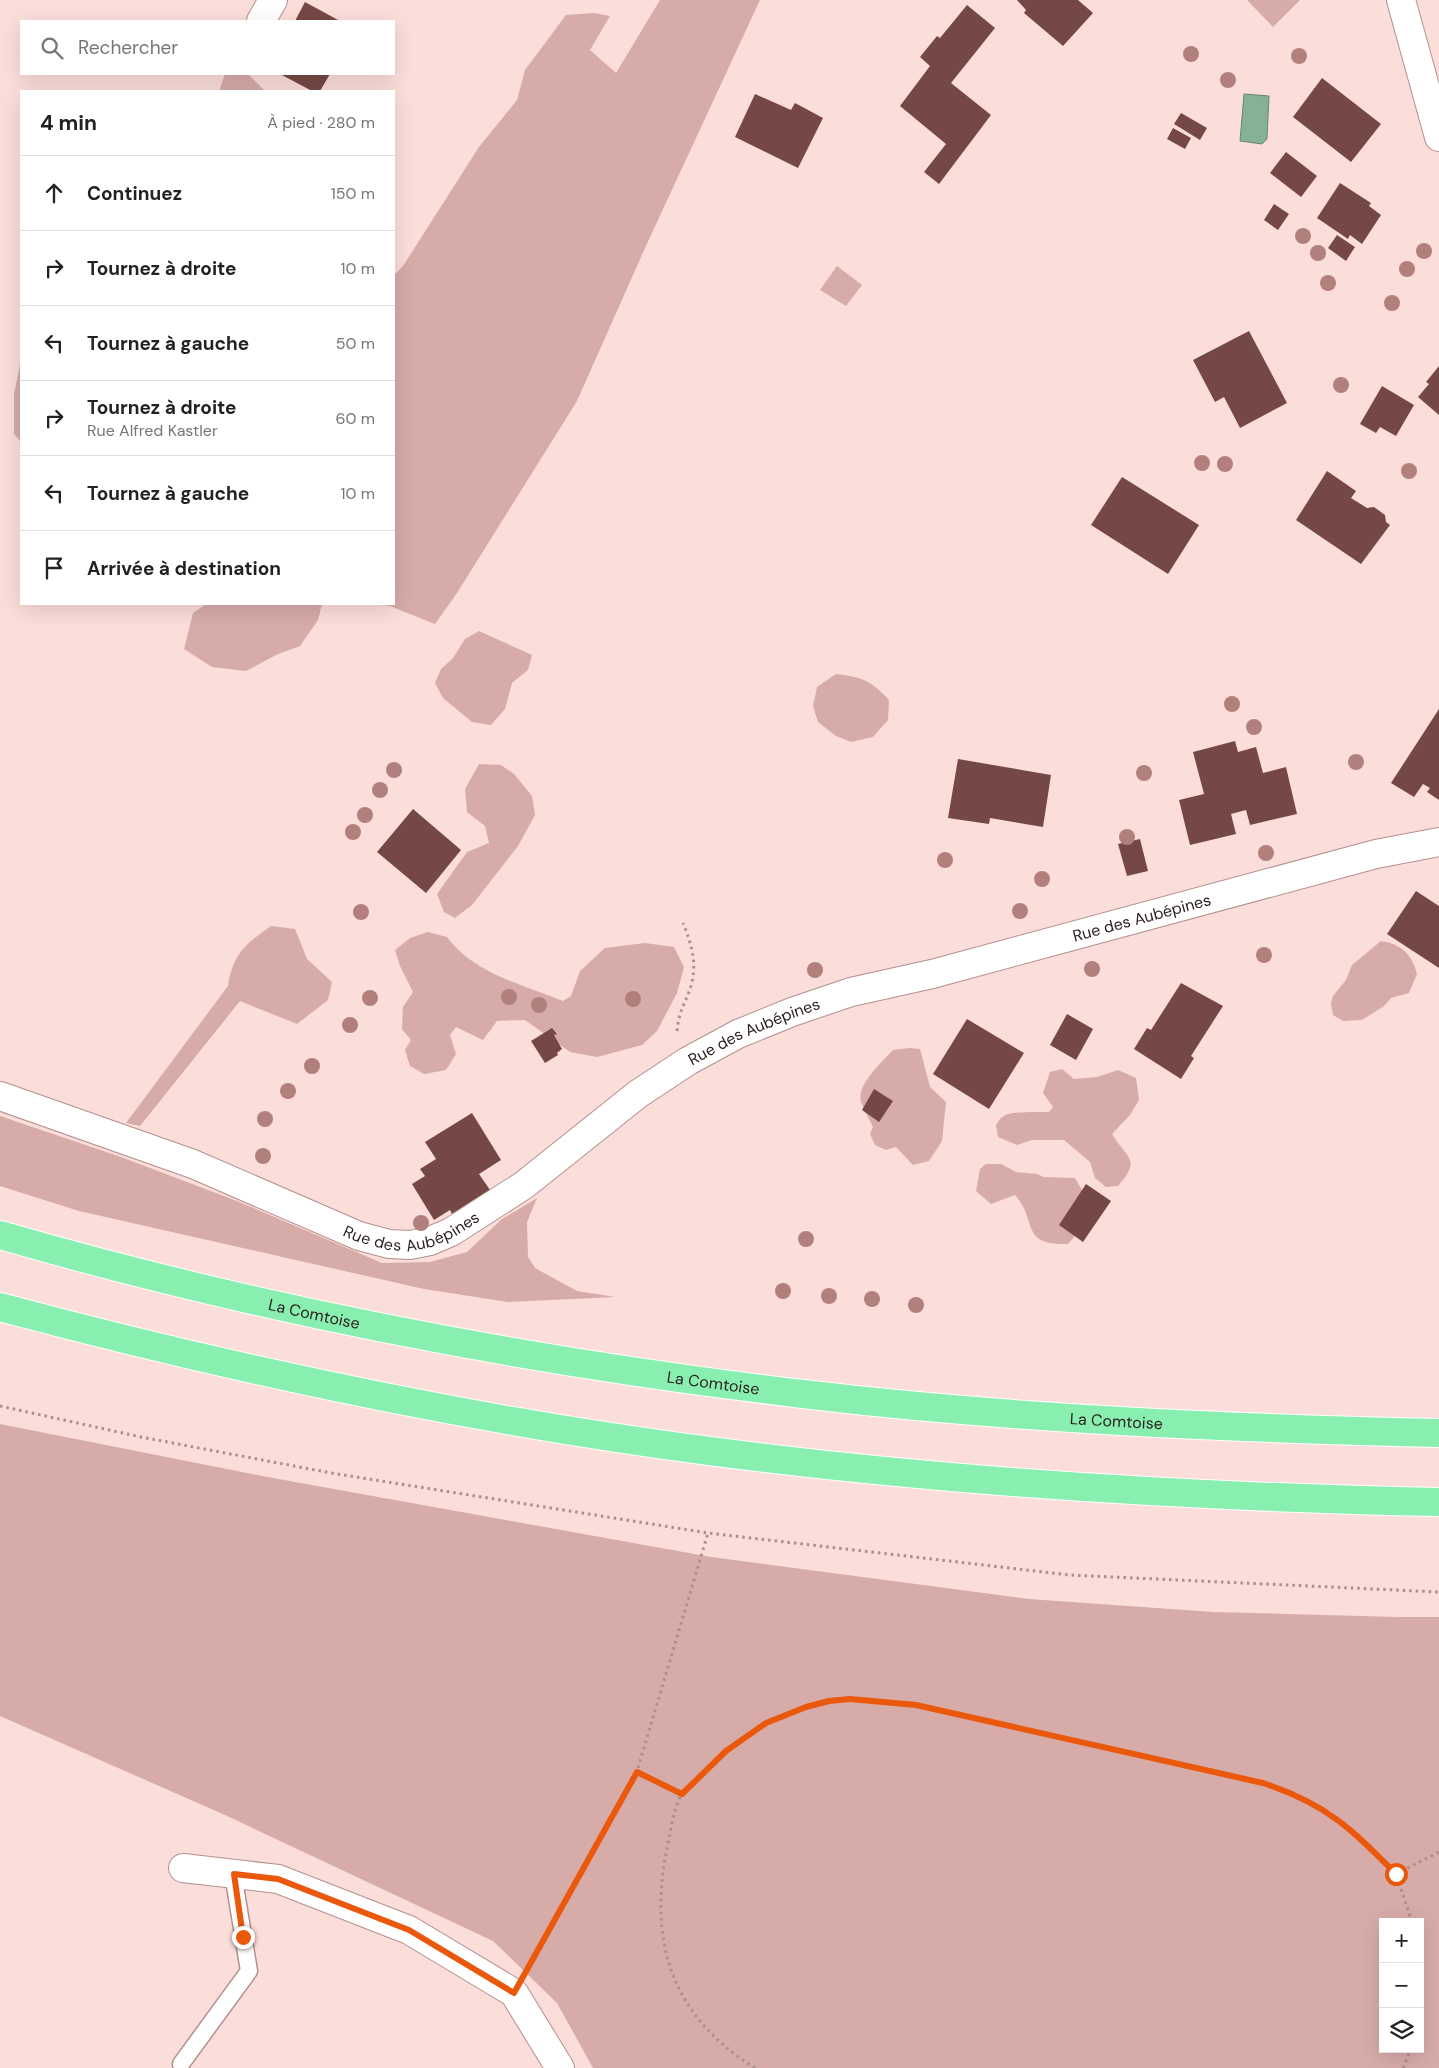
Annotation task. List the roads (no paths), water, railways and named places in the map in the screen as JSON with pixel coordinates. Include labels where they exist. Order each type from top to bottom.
[{"type":"highway","name":"La Comtoise","points":[[0,1235],[87,1260],[285,1308],[537,1357],[672,1377],[807,1395],[1004,1413],[1204,1426],[1439,1433]]},
{"type":"highway","points":[[0,1307],[134,1343],[317,1384],[459,1412],[715,1452],[846,1468],[985,1480],[1183,1493],[1439,1502]]},
{"type":"street","points":[[262,20],[273,0]]},
{"type":"street","points":[[1401,0],[1439,137]]},
{"type":"street","name":"Rue des Aubépines","points":[[0,1096],[193,1164],[359,1236],[389,1244],[410,1245],[437,1238],[481,1214],[524,1185],[638,1094],[688,1061],[738,1034],[792,1012],[851,992],[932,974],[1376,854],[1439,842]]},
{"type":"street","points":[[183,1868],[278,1879],[409,1930],[514,1993],[560,2068]]},
{"type":"lane","points":[[183,2067],[249,1971],[234,1874]]}]
